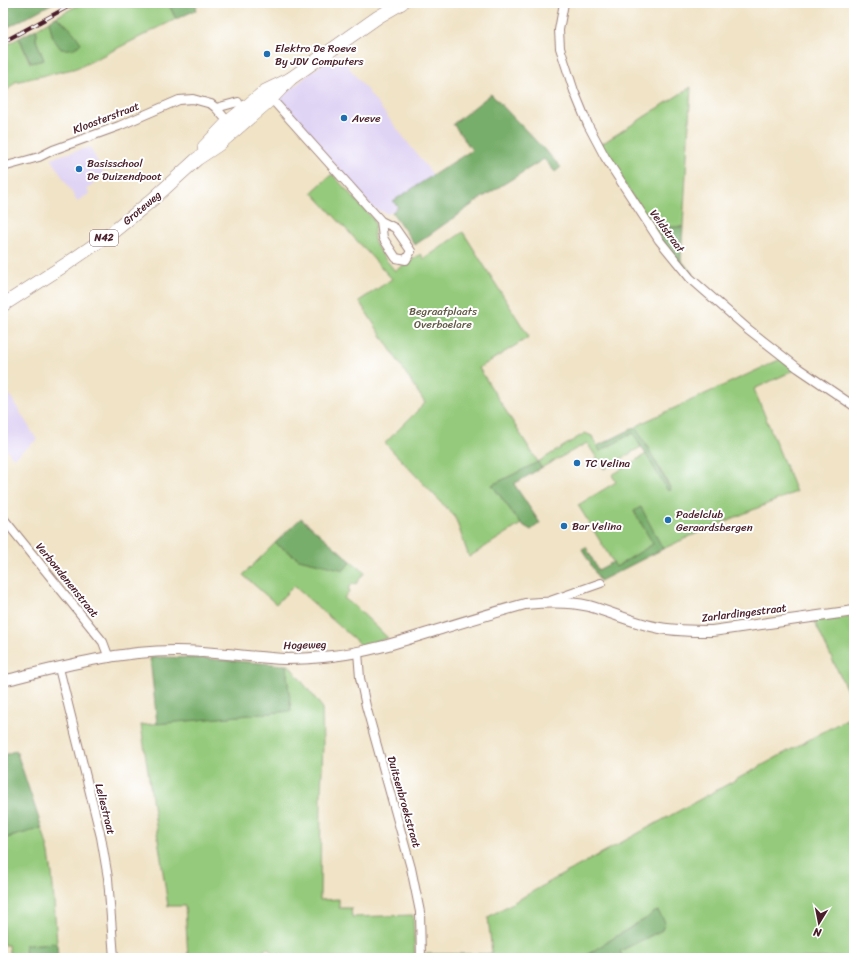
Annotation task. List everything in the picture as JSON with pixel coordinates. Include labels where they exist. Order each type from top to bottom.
[{"type":"main road","name":"Groteweg","points":[[3,305],[113,232],[152,200],[197,159],[218,145],[232,125],[268,95],[378,17],[402,3]]},
{"type":"street","name":"Veldstraat","points":[[564,3],[559,30],[560,48],[574,91],[588,125],[605,157],[659,240],[690,278],[748,329],[798,368],[854,406]]},
{"type":"street","points":[[268,95],[381,221],[395,228],[411,250],[406,260],[396,258],[383,238],[381,221]]},
{"type":"street","name":"Kloosterstraat","points":[[3,167],[39,157],[53,150],[119,126],[179,100],[192,99],[211,104],[232,125]]},
{"type":"street","points":[[216,108],[238,102]]},
{"type":"street","name":"Verbondenenstraat","points":[[3,518],[103,642],[109,658]]},
{"type":"street","name":"Hogeweg","points":[[3,681],[59,668],[147,652],[176,651],[286,659],[333,656],[358,652],[391,645],[525,604],[545,602],[601,583]]},
{"type":"street","name":"Zarlardingestraat","points":[[545,602],[562,602],[588,606],[659,628],[697,631],[720,630],[854,611]]},
{"type":"street","name":"Duitsenbroekstraat","points":[[358,652],[360,678],[366,706],[416,891],[420,912],[421,958]]},
{"type":"street","name":"Leliestraat","points":[[59,668],[101,838],[108,878],[114,958]]},
{"type":"shaded area","points":[[338,53],[433,175],[394,201],[398,207],[388,214],[373,208],[278,100],[314,70]]},
{"type":"shaded area","name":"Basisschool De Duizendpoot","points":[[90,147],[104,174],[87,189],[89,194],[77,201],[51,158]]},
{"type":"shaded area","points":[[3,384],[37,440],[13,458],[3,445]]},
{"type":"green space","points":[[3,3],[53,3],[3,30]]},
{"type":"green space","points":[[82,3],[168,3],[176,19],[82,66],[15,82],[3,95],[3,47],[19,38],[30,63],[44,60],[36,40],[36,29],[49,21],[53,38],[64,23],[56,17]]},
{"type":"green space","points":[[168,3],[197,3],[196,10],[176,19]]},
{"type":"green space","points":[[56,17],[64,22],[81,43],[77,47],[72,49],[61,49],[53,38],[49,21]]},
{"type":"green space","points":[[36,29],[36,40],[44,60],[31,63],[19,38]]},
{"type":"green space","points":[[691,87],[683,227],[666,227],[658,237],[600,145]]},
{"type":"green space","points":[[491,94],[561,167],[555,172],[544,159],[483,197],[415,245],[392,212],[398,207],[393,201],[472,150],[453,124]]},
{"type":"green space","name":"Begraafplaats Overboelare","points":[[332,174],[374,220],[375,243],[395,271],[421,254],[424,259],[463,232],[529,337],[479,368],[538,462],[585,433],[592,436],[600,451],[633,433],[641,447],[604,469],[587,443],[541,468],[538,463],[492,485],[521,524],[469,557],[455,517],[385,443],[425,403],[359,301],[392,279],[312,192]]},
{"type":"green space","points":[[666,227],[683,227],[681,260],[693,274],[689,276],[658,237]]},
{"type":"green space","points":[[781,359],[795,370],[754,389],[796,492],[663,549],[640,507],[634,512],[654,544],[616,567],[578,505],[616,482],[612,475],[646,454],[668,490],[671,489],[636,427]]},
{"type":"green space","points":[[636,427],[671,490],[668,491],[633,433],[600,451],[597,446]]},
{"type":"green space","points":[[538,462],[541,468],[514,484],[540,523],[531,530],[521,524],[492,485]]},
{"type":"green space","points":[[641,507],[663,549],[600,581],[582,549],[586,547],[598,570],[613,562],[616,567],[653,544],[634,511]]},
{"type":"green space","points":[[301,518],[351,561],[344,570],[299,559],[275,543]]},
{"type":"green space","points":[[275,543],[299,559],[344,569],[351,561],[365,572],[356,584],[353,583],[348,589],[350,590],[344,598],[358,609],[388,638],[361,645],[294,586],[276,604],[243,575]]},
{"type":"green space","points":[[854,616],[854,705],[814,621]]},
{"type":"green space","points":[[150,658],[197,658],[286,665],[291,711],[157,724]]},
{"type":"green space","points":[[286,665],[289,665],[322,707],[323,745],[320,900],[339,899],[339,908],[351,908],[352,917],[413,915],[415,958],[270,958],[271,949],[265,948],[264,958],[188,958],[185,906],[168,906],[141,725],[291,711]]},
{"type":"green space","points":[[854,715],[854,958],[622,958],[620,951],[662,930],[652,913],[646,919],[582,958],[573,956],[564,958],[425,958],[425,954],[492,953],[488,917]]},
{"type":"green space","points":[[16,750],[42,828],[3,839],[3,756]]},
{"type":"green space","points":[[42,828],[49,853],[52,874],[57,943],[25,945],[26,958],[10,958],[8,945],[3,945],[3,839]]},
{"type":"green space","points":[[658,911],[665,922],[662,930],[620,951],[623,958],[582,958],[646,919],[652,913]]},
{"type":"green space","points":[[57,943],[58,958],[26,958],[25,945]]},
{"type":"railway","points":[[3,42],[75,3]]},
{"type":"place","name":"Elektro De Roeve By JDV Computers","points":[[267,54]]},
{"type":"place","name":"Aveve","points":[[344,118]]},
{"type":"place","name":"Basisschool De Duizendpoot","points":[[79,169]]},
{"type":"place","name":"TC Velina","points":[[577,463]]},
{"type":"place","name":"Padelclub Geraardsbergen","points":[[668,520]]},
{"type":"place","name":"Bar Velina","points":[[564,526]]}]
